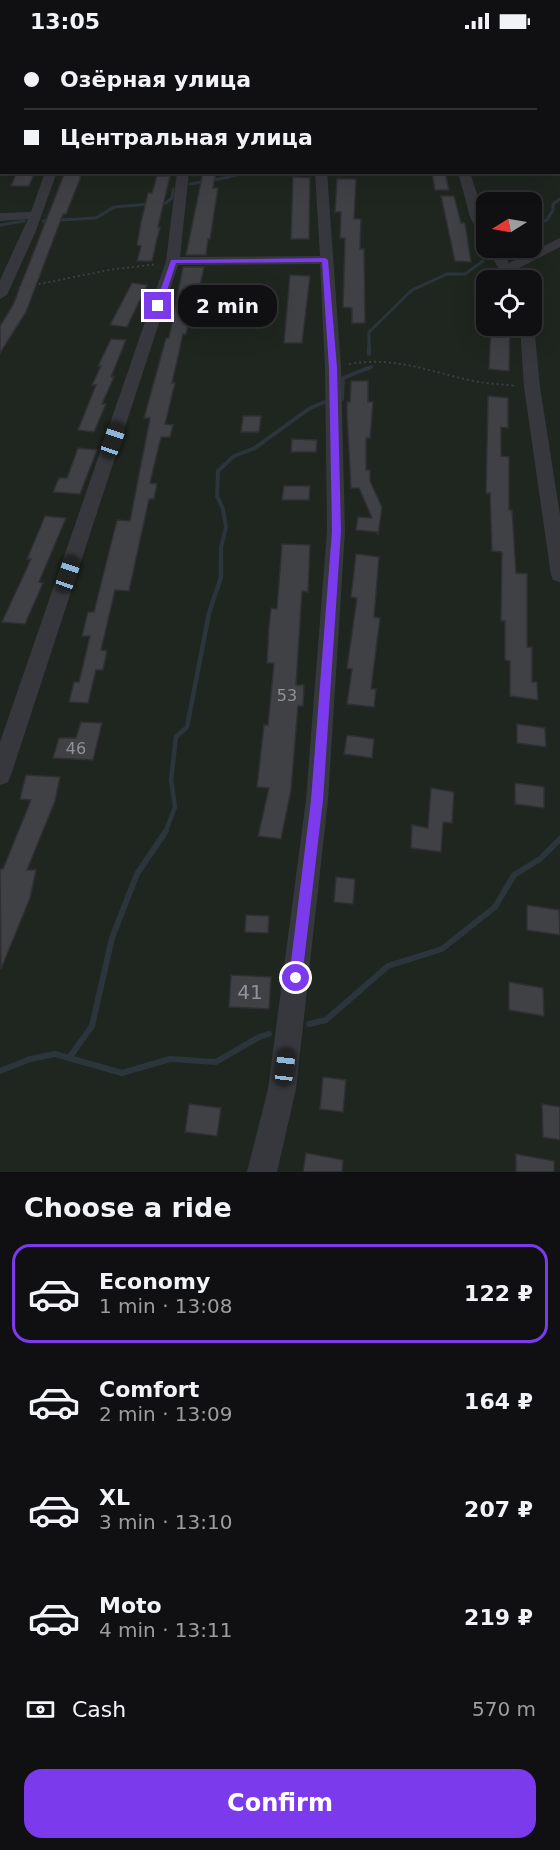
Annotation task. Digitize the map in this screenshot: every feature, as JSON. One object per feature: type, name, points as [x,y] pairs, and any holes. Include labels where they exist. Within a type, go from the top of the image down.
[{"type":"street","points":[[1,293],[50,174]]},
{"type":"street","points":[[0,775],[173,261],[183,174]]},
{"type":"street","points":[[262,1172],[282,1089],[317,800],[336,531],[333,368],[321,174]]},
{"type":"street","points":[[465,174],[476,218]]},
{"type":"street","points":[[0,217],[35,215]]},
{"type":"street","points":[[517,270],[560,242]]},
{"type":"street","points":[[173,261],[325,260]]},
{"type":"street","points":[[528,336],[532,387],[554,493],[560,575]]},
{"type":"path","points":[[1,293],[109,270],[173,261]]},
{"type":"path","points":[[333,368],[361,362],[394,361],[417,364],[474,382],[532,387]]},
{"type":"shaded area","points":[[0,174],[560,174],[560,1172],[0,1172]]},
{"type":"building","points":[[16,174],[34,174],[29,186],[11,186]]},
{"type":"building","points":[[64,174],[81,174],[26,312],[0,353],[0,326],[13,305]]},
{"type":"building","points":[[203,174],[216,174],[213,188],[218,188],[206,255],[186,255]]},
{"type":"building","points":[[432,174],[445,174],[449,190],[435,190]]},
{"type":"building","points":[[157,176],[170,176],[152,261],[137,261],[141,246],[137,245],[141,222],[148,193],[152,193]]},
{"type":"building","points":[[293,177],[310,178],[309,239],[291,239]]},
{"type":"building","points":[[337,179],[356,179],[354,219],[361,219],[360,249],[364,249],[365,323],[352,323],[352,308],[343,307],[345,238],[340,238],[341,212],[335,212]]},
{"type":"building","points":[[441,196],[454,196],[461,223],[465,223],[471,262],[455,261]]},
{"type":"building","points":[[183,267],[204,267],[194,313],[191,313],[186,334],[183,334],[172,383],[175,383],[165,424],[173,425],[170,437],[161,437],[150,483],[157,484],[154,499],[149,499],[129,591],[115,590],[101,650],[107,651],[103,670],[96,670],[88,703],[69,702],[74,682],[79,682],[90,636],[82,636],[88,612],[94,612],[117,520],[130,521],[150,418],[144,418],[166,338],[169,338]]},
{"type":"building","points":[[290,275],[310,276],[302,343],[284,343]]},
{"type":"building","points":[[132,283],[147,285],[127,327],[110,325]]},
{"type":"building","points":[[491,336],[510,336],[509,371],[489,369]]},
{"type":"building","points":[[111,339],[126,340],[102,404],[106,404],[94,432],[78,430],[96,385],[92,385],[101,366],[98,366]]},
{"type":"building","points":[[351,381],[368,381],[368,402],[373,402],[370,438],[366,438],[366,470],[370,470],[370,481],[382,507],[378,535],[377,532],[356,530],[358,517],[372,518],[359,488],[351,488],[347,402],[350,402]]},
{"type":"building","points":[[488,396],[508,398],[508,428],[501,427],[501,456],[509,457],[509,510],[512,510],[516,573],[527,574],[527,647],[532,647],[532,682],[537,682],[538,700],[510,696],[510,661],[505,660],[505,621],[501,621],[502,552],[492,551],[490,493],[486,493]]},
{"type":"building","points":[[243,416],[261,416],[259,432],[241,432]]},
{"type":"building","points":[[292,439],[317,440],[316,452],[291,452]]},
{"type":"building","points":[[78,448],[97,450],[80,494],[53,492],[59,478],[67,478]]},
{"type":"building","points":[[284,486],[310,486],[309,500],[282,500]]},
{"type":"building","points":[[45,516],[66,518],[39,582],[43,583],[25,624],[2,622],[31,559],[27,559]]},
{"type":"building","points":[[282,544],[310,545],[308,592],[302,591],[296,685],[304,685],[303,706],[298,706],[291,790],[281,839],[258,836],[269,788],[257,787],[264,725],[268,725],[274,663],[267,663],[269,626],[271,608],[277,609]]},
{"type":"building","points":[[356,554],[379,557],[374,617],[380,618],[371,689],[376,689],[374,707],[347,704],[352,669],[347,668],[357,598],[351,597]]},
{"type":"building","points":[[81,722],[102,723],[93,760],[53,758],[59,738],[76,738]]},
{"type":"building","points":[[517,724],[545,728],[546,747],[517,743]]},
{"type":"building","points":[[347,735],[374,739],[372,758],[344,754]]},
{"type":"building","points":[[26,775],[60,777],[55,801],[27,870],[36,870],[30,898],[1,969],[0,869],[3,869],[31,800],[20,799]]},
{"type":"building","points":[[515,783],[544,787],[544,808],[515,804]]},
{"type":"building","points":[[431,788],[454,792],[452,823],[443,822],[441,852],[411,848],[412,825],[428,828]]},
{"type":"building","points":[[336,877],[355,879],[353,904],[334,902]]},
{"type":"building","points":[[527,905],[559,910],[560,935],[527,930]]},
{"type":"building","points":[[246,915],[269,916],[268,933],[245,932]]},
{"type":"building","points":[[231,975],[271,977],[269,1009],[229,1007]]},
{"type":"building","points":[[509,982],[543,988],[544,1016],[509,1010]]},
{"type":"building","points":[[323,1077],[346,1080],[343,1112],[320,1109]]},
{"type":"building","points":[[189,1104],[221,1108],[217,1136],[185,1132]]},
{"type":"building","points":[[542,1104],[560,1107],[560,1140],[543,1137]]},
{"type":"building","points":[[306,1153],[343,1160],[342,1172],[303,1172]]},
{"type":"building","points":[[516,1154],[554,1161],[554,1172],[516,1172]]},
{"type":"waterway","points":[[222,178],[244,174]]},
{"type":"waterway","points":[[190,184],[230,177]]},
{"type":"waterway","points":[[159,204],[166,203],[172,198],[173,189]]},
{"type":"waterway","points":[[542,221],[547,220],[553,210],[553,204],[560,199]]},
{"type":"waterway","points":[[43,221],[96,218],[114,207],[151,204]]},
{"type":"waterway","points":[[0,225],[24,221]]},
{"type":"waterway","points":[[369,354],[369,332],[412,290],[447,274],[465,274],[483,261]]},
{"type":"waterway","points":[[342,399],[343,378],[371,367]]},
{"type":"waterway","points":[[165,832],[175,807],[171,780],[176,737],[187,727],[209,613],[221,577],[221,548],[226,527],[223,509],[217,496],[218,471],[234,456],[255,448],[310,408],[325,402]]},
{"type":"waterway","points":[[69,1058],[92,1026],[112,938],[137,874],[165,832]]},
{"type":"waterway","points":[[309,1024],[326,1020],[388,966],[442,949],[495,907],[514,875],[540,859],[560,839]]},
{"type":"waterway","points":[[69,1058],[122,1073],[170,1059],[216,1062],[259,1037],[269,1034]]},
{"type":"waterway","points":[[0,1071],[30,1059],[55,1054],[69,1058]]},
{"type":"route","points":[[158,306],[173,261],[325,260],[333,368],[336,531],[317,800],[296,978]]}]
